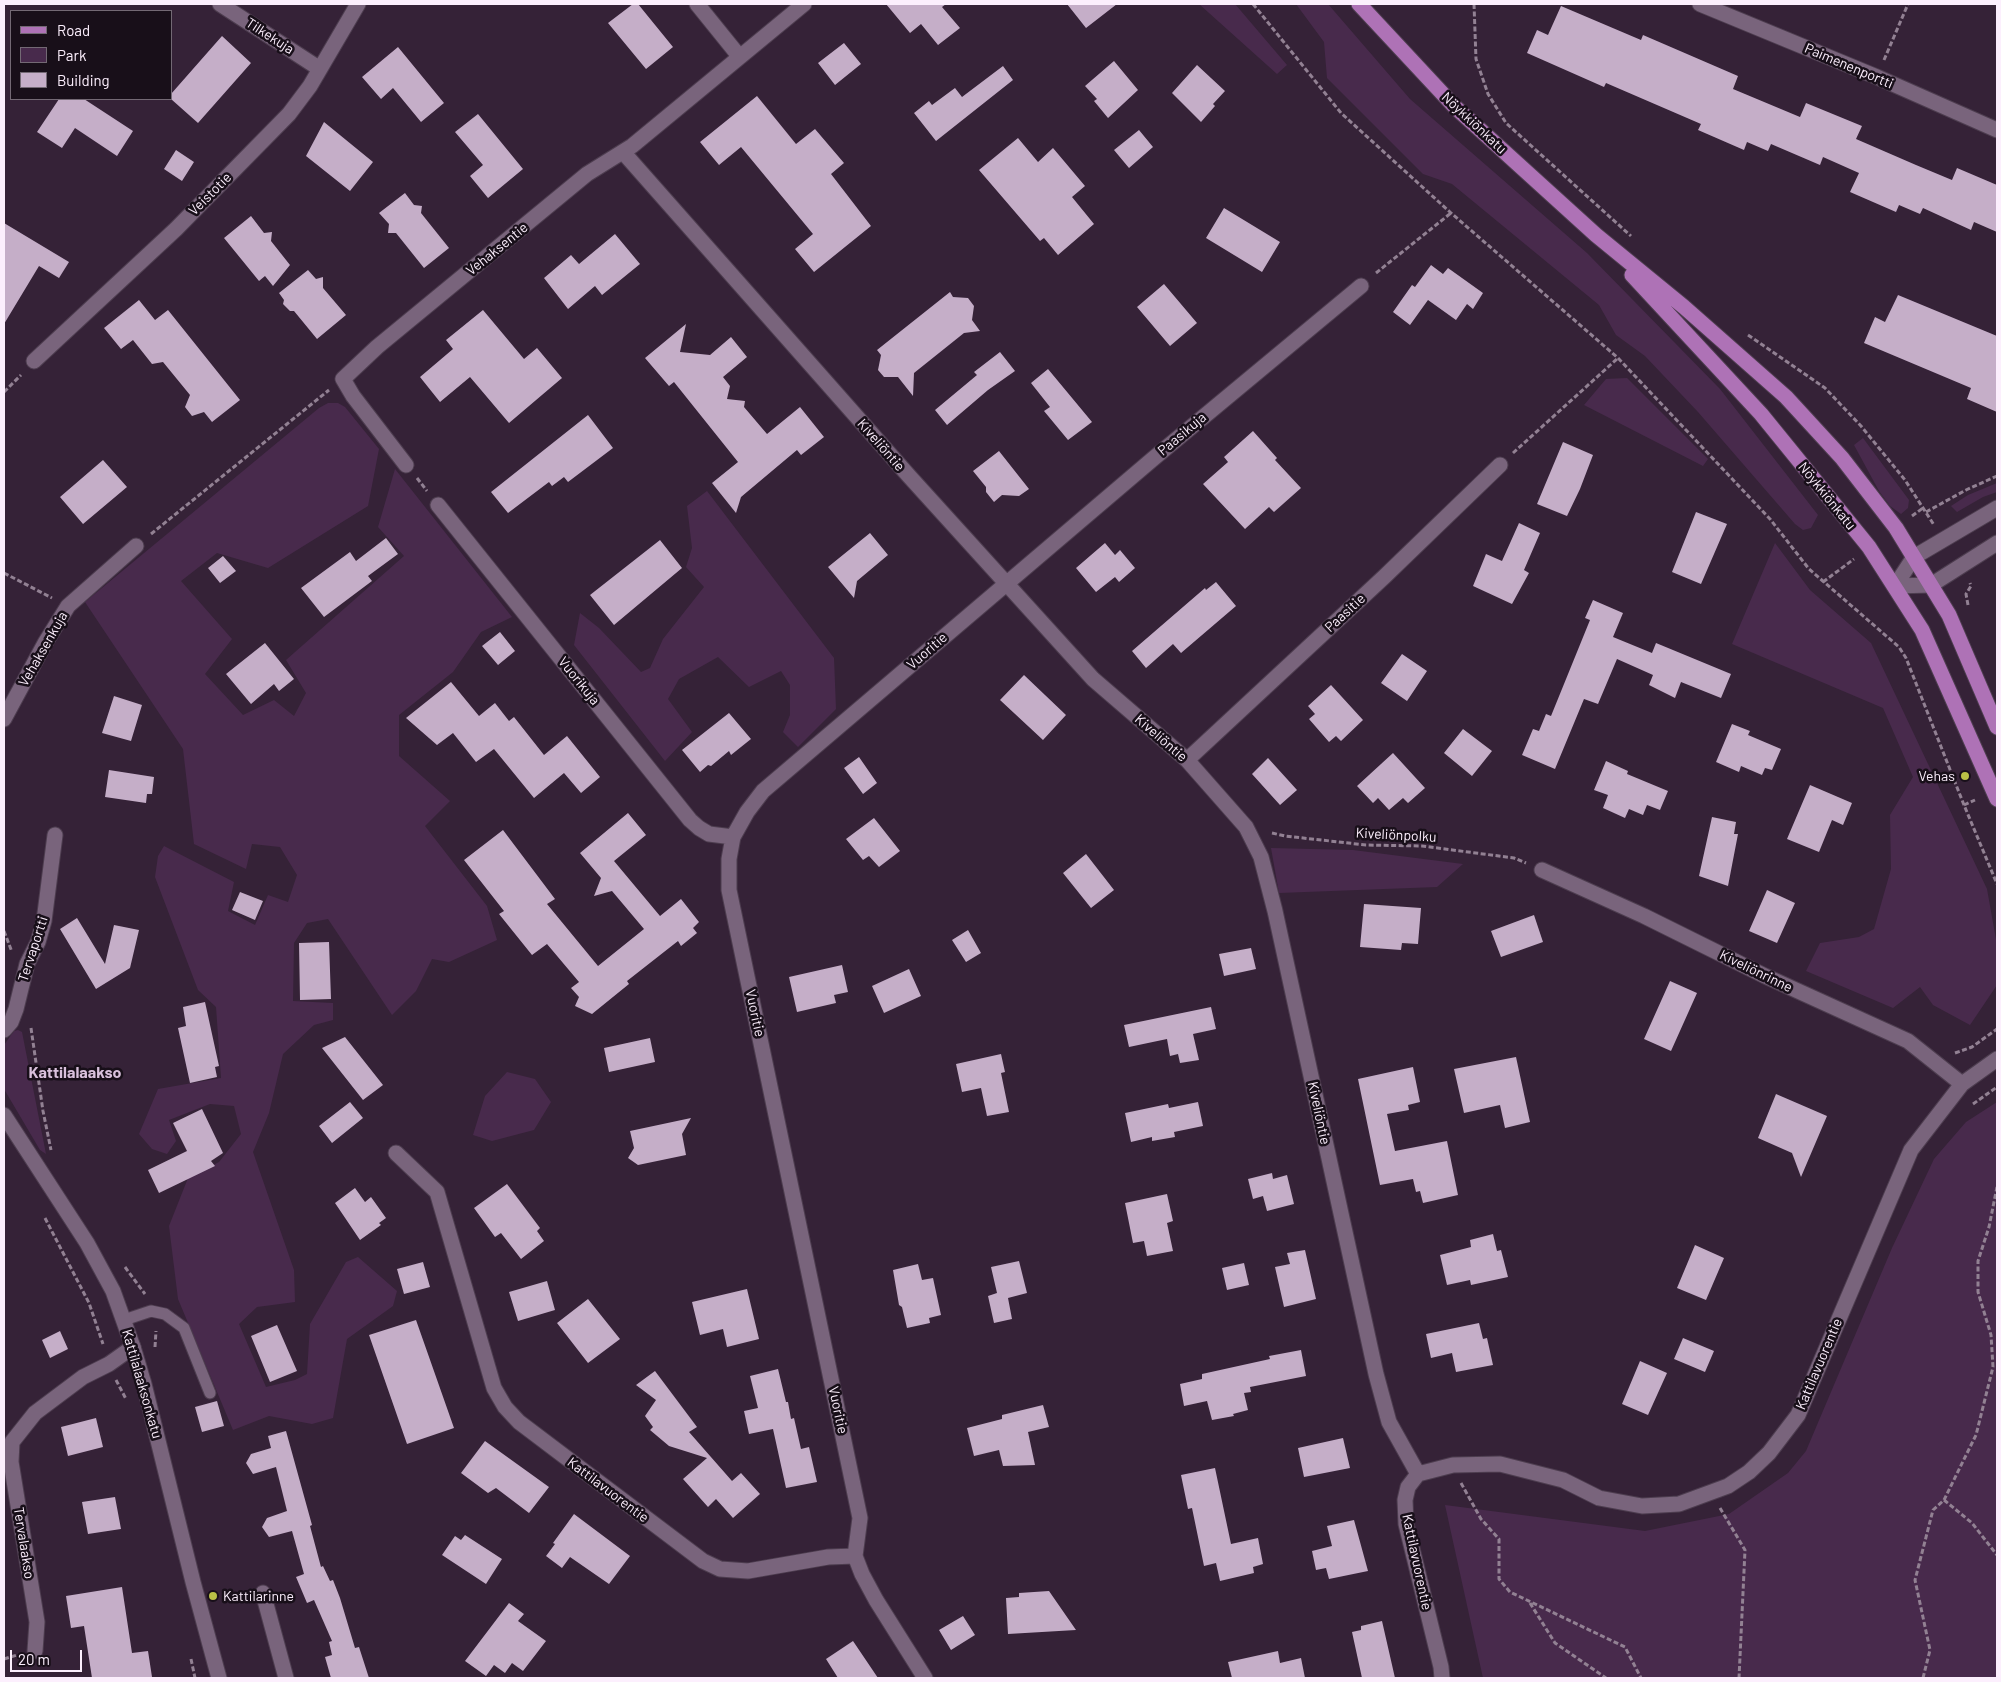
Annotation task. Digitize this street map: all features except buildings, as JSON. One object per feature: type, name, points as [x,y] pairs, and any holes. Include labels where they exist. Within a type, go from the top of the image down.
[{"type":"main road","name":"Nöykkiönkatu","points":[[1359,4],[1455,107],[1596,235],[1684,308],[1786,397],[1842,458],[1896,528],[1949,615],[1997,726]]},
{"type":"main road","name":"Nöykkiönkatu","points":[[1596,235],[1761,414],[1869,547],[1922,630],[1997,799]]},
{"type":"street","name":"Tilkekuja","points":[[220,4],[320,69]]},
{"type":"street","name":"Veistotie","points":[[34,361],[176,229],[289,114],[310,86],[358,4]]},
{"type":"street","points":[[697,4],[739,56]]},
{"type":"street","name":"Vehaksentie","points":[[343,379],[377,347],[580,181],[623,152],[804,4]]},
{"type":"street","name":"Paimenenportti","points":[[1700,4],[1877,77],[1997,130]]},
{"type":"street","name":"Kiveliöntie","points":[[623,152],[1006,584],[1094,679],[1187,760],[1246,827],[1261,857],[1275,911],[1376,1374],[1389,1422],[1418,1474]]},
{"type":"street","name":"Paasikuja","points":[[1006,584],[1361,286]]},
{"type":"street","points":[[343,379],[353,396],[406,465]]},
{"type":"street","name":"Paasitie","points":[[1187,760],[1384,577],[1500,465]]},
{"type":"street","name":"Vuorikuja","points":[[438,505],[690,820],[709,834],[733,837]]},
{"type":"street","points":[[1895,586],[1914,557],[1997,508]]},
{"type":"street","points":[[1895,586],[1931,585],[1997,543]]},
{"type":"street","name":"Vehaksenkuja","points":[[4,719],[45,642],[68,606],[136,546]]},
{"type":"street","name":"Vuoritie","points":[[855,1556],[860,1518],[729,890],[729,859],[733,837],[746,812],[763,790],[1006,584]]},
{"type":"street","name":"Tervaportti","points":[[4,1030],[11,1022],[16,1009],[27,964],[38,942],[44,921],[55,835]]},
{"type":"street","name":"Kiveliönrinne","points":[[1542,870],[1644,916],[1765,976],[1908,1041],[1962,1084]]},
{"type":"street","name":"Kattilavuorentie","points":[[1442,1678],[1441,1667],[1406,1524],[1405,1500],[1408,1487],[1418,1474],[1453,1465],[1500,1464],[1563,1480],[1599,1498],[1642,1506],[1679,1504],[1728,1486],[1749,1472],[1769,1453],[1798,1415],[1911,1150],[1962,1084],[1997,1059]]},
{"type":"street","name":"Kattilalaaksonkatu","points":[[4,1115],[87,1243],[113,1291],[133,1347],[218,1678]]},
{"type":"street","name":"Kattilavuorentie","points":[[396,1153],[437,1192],[494,1388],[505,1408],[519,1422],[703,1561],[720,1568],[748,1571],[828,1557],[855,1556]]},
{"type":"street","name":"Tervalaakso","points":[[35,1651],[37,1622],[11,1462],[12,1442],[35,1412],[83,1376],[109,1364],[133,1347]]},
{"type":"street","points":[[855,1556],[876,1600],[925,1678]]},
{"type":"street","points":[[263,1593],[286,1678]]},
{"type":"lane","points":[[124,1320],[151,1311],[165,1314],[184,1328],[210,1393]]},
{"type":"path","points":[[1253,4],[1342,113],[1451,212],[1618,358],[1770,520],[1809,569],[1899,647],[1906,658],[1997,884]]},
{"type":"path","points":[[1474,4],[1476,59],[1488,94],[1506,123],[1637,241]]},
{"type":"path","points":[[1877,77],[1908,4]]},
{"type":"path","points":[[1361,286],[1451,212]]},
{"type":"path","points":[[1741,330],[1826,388],[1861,426],[1905,480],[1933,523]]},
{"type":"path","points":[[1500,465],[1618,358]]},
{"type":"path","points":[[4,392],[34,361]]},
{"type":"path","points":[[136,546],[343,379]]},
{"type":"path","points":[[406,465],[438,505]]},
{"type":"path","points":[[1926,512],[1966,490],[1997,476]]},
{"type":"path","points":[[1910,518],[1923,508]]},
{"type":"path","points":[[1823,582],[1860,555]]},
{"type":"path","points":[[4,573],[68,606]]},
{"type":"path","points":[[1968,580],[1971,586],[1966,594],[1971,613]]},
{"type":"path","points":[[1929,716],[1934,714]]},
{"type":"path","points":[[1964,805],[1975,800]]},
{"type":"path","name":"Kiveliönpolku","points":[[1246,827],[1285,836],[1366,845],[1422,846],[1514,858],[1542,870]]},
{"type":"path","points":[[30,1026],[43,1111],[55,1158]]},
{"type":"path","points":[[1939,1066],[1953,1054],[1972,1047],[1997,1029]]},
{"type":"path","points":[[1970,1106],[1997,1087]]},
{"type":"path","points":[[1923,1678],[1930,1650],[1915,1580],[1933,1510],[1944,1500],[1976,1435],[1993,1367],[1991,1335],[1978,1292],[1978,1261],[1989,1227],[1997,1187]]},
{"type":"path","points":[[43,1214],[89,1303]]},
{"type":"path","points":[[122,1264],[134,1280]]},
{"type":"path","points":[[1452,1483],[1467,1480]]},
{"type":"path","points":[[1460,1481],[1481,1519],[1499,1539],[1499,1579],[1510,1592],[1625,1647],[1641,1678]]},
{"type":"path","points":[[1944,1500],[1972,1523],[1997,1555]]},
{"type":"path","points":[[1727,1503],[1719,1506],[1745,1550],[1739,1678]]},
{"type":"path","points":[[1530,1603],[1555,1643],[1606,1678]]},
{"type":"green space","points":[[1199,4],[1235,4],[1287,65],[1277,74]]},
{"type":"green space","points":[[1296,4],[1328,4],[1410,99],[1587,253],[1720,389],[1818,515],[1811,528],[1803,530],[1795,524],[1698,412],[1645,356],[1616,335],[1599,305],[1452,184],[1423,174],[1327,78],[1324,42]]},
{"type":"green space","points":[[1627,378],[1708,459],[1703,466],[1584,405],[1606,379]]},
{"type":"green space","points":[[328,403],[338,403],[345,407],[379,449],[368,506],[268,568],[217,553],[181,581],[232,639],[205,674],[243,715],[274,700],[294,716],[306,693],[286,660],[404,556],[378,527],[395,469],[512,617],[481,632],[453,672],[399,715],[399,756],[450,801],[425,826],[487,906],[497,940],[449,962],[432,959],[416,991],[392,1015],[328,919],[307,923],[294,943],[293,1001],[333,1003],[333,1020],[314,1025],[283,1054],[269,1113],[253,1152],[294,1270],[295,1302],[257,1307],[239,1324],[266,1387],[295,1380],[307,1374],[310,1324],[346,1262],[358,1257],[397,1291],[393,1306],[347,1339],[333,1418],[312,1424],[269,1416],[233,1430],[178,1299],[169,1226],[188,1178],[219,1162],[241,1134],[234,1106],[210,1104],[169,1120],[176,1141],[167,1154],[152,1149],[139,1134],[158,1089],[221,1078],[216,1007],[198,990],[155,877],[158,856],[164,846],[234,882],[228,911],[255,925],[268,895],[288,902],[297,875],[280,847],[252,844],[246,869],[194,844],[183,749],[85,602],[319,408]]},
{"type":"green space","points":[[1863,438],[1909,500],[1908,508],[1901,514],[1890,506],[1879,491],[1854,445]]},
{"type":"green space","points":[[1997,483],[1997,492],[1983,497],[1957,512],[1951,506],[1968,495]]},
{"type":"green space","points":[[707,491],[834,658],[836,709],[798,747],[783,732],[790,715],[790,685],[781,671],[749,687],[718,657],[679,679],[668,699],[692,732],[665,761],[574,645],[580,613],[599,628],[641,672],[650,668],[663,639],[704,587],[686,567],[692,548],[687,506]]},
{"type":"green space","points":[[1775,543],[1810,590],[1871,643],[1987,889],[1997,945],[1997,985],[1970,1025],[1933,1005],[1920,987],[1893,1008],[1806,971],[1820,943],[1859,937],[1874,929],[1891,869],[1890,815],[1913,777],[1883,708],[1732,644]]},
{"type":"green space","points":[[1271,848],[1353,850],[1463,864],[1437,887],[1279,893]]},
{"type":"green space","points":[[14,1031],[22,1032],[46,1154],[40,1150],[4,1089],[4,1045]]},
{"type":"green space","points":[[507,1072],[535,1079],[551,1102],[534,1130],[492,1141],[473,1135],[485,1096]]},
{"type":"green space","points":[[1997,1102],[1997,1678],[1483,1678],[1445,1505],[1645,1531],[1729,1514],[1788,1473],[1806,1451],[1892,1248],[1934,1159],[1966,1122]]},
{"type":"place","name":"Vehas","points":[[1965,776]]},
{"type":"place","name":"Kattilarinne","points":[[213,1596]]},
{"type":"district","name":"Kattilalaakso","points":[[75,1073]]}]
